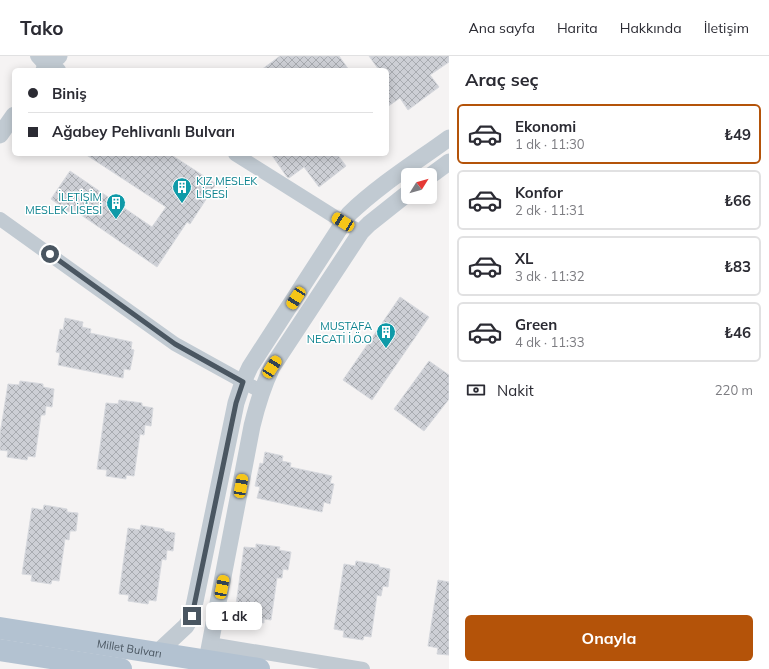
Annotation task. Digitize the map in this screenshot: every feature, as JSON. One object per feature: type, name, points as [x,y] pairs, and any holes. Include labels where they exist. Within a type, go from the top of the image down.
[{"type":"main road","name":"Millet Bulvarı","points":[[0,628],[157,653],[208,652],[259,669]]},
{"type":"main road","name":"Millet Bulvarı","points":[[0,650],[122,669]]},
{"type":"street","points":[[0,135],[12,118]]},
{"type":"street","points":[[157,653],[186,626],[192,616],[236,403],[250,367],[343,222],[359,205],[449,138]]},
{"type":"street","points":[[238,156],[361,232]]},
{"type":"street","points":[[437,171],[449,162]]},
{"type":"street","points":[[363,669],[208,652],[252,426],[262,392],[272,367],[361,232],[401,199]]},
{"type":"street","points":[[0,219],[175,344],[262,392]]},
{"type":"building","points":[[280,56],[339,56],[348,68],[264,68]]},
{"type":"building","points":[[369,56],[449,56],[449,62],[430,75],[439,87],[408,110],[400,98],[389,106],[389,68],[378,68]]},
{"type":"building","points":[[88,156],[173,156],[216,184],[190,224],[187,222],[157,267],[71,208],[69,212],[51,199],[70,171],[152,227],[166,207]]},
{"type":"building","points":[[272,156],[338,156],[346,166],[319,187],[304,167],[289,178]]},
{"type":"building","name":"MUSTAFA NECATİ İ.Ö.O","points":[[400,297],[429,317],[372,400],[343,380]]},
{"type":"building","points":[[65,318],[83,322],[82,327],[91,329],[90,333],[132,342],[131,349],[134,350],[130,370],[124,369],[123,378],[58,365],[60,353],[56,352],[60,329],[63,330]]},
{"type":"building","points":[[429,361],[449,375],[449,399],[424,431],[394,409]]},
{"type":"building","points":[[20,381],[43,384],[43,387],[54,389],[52,407],[46,406],[45,415],[41,415],[35,457],[28,456],[27,460],[7,457],[8,451],[0,450],[0,434],[8,384],[19,385]]},
{"type":"building","points":[[119,400],[142,403],[142,406],[153,408],[151,426],[145,425],[144,435],[140,434],[134,476],[126,475],[126,479],[106,476],[107,470],[97,469],[106,403],[118,404]]},
{"type":"building","points":[[265,452],[283,456],[282,461],[291,463],[290,467],[332,476],[330,483],[334,484],[330,504],[324,502],[322,512],[257,498],[260,487],[255,486],[260,463],[263,464]]},
{"type":"building","points":[[44,505],[67,509],[67,512],[78,513],[76,531],[70,531],[69,540],[65,539],[59,581],[52,580],[51,584],[31,581],[32,575],[22,574],[32,508],[43,510]]},
{"type":"building","points":[[141,525],[164,529],[164,531],[175,533],[173,551],[167,550],[166,560],[162,559],[156,601],[149,600],[148,604],[128,601],[129,595],[119,594],[128,528],[140,530]]},
{"type":"building","points":[[256,544],[280,547],[279,550],[291,552],[288,570],[283,569],[282,578],[277,578],[271,620],[264,619],[264,623],[243,620],[244,614],[235,612],[244,547],[256,548]]},
{"type":"building","points":[[356,561],[379,565],[379,567],[390,569],[388,587],[383,586],[381,596],[377,595],[371,637],[364,636],[363,640],[343,637],[344,631],[334,629],[344,564],[355,566]]},
{"type":"building","points":[[438,580],[449,582],[449,655],[437,654],[438,648],[428,646]]},
{"type":"place","name":"KIZ MESLEK LİSESİ","points":[[182,204]]},
{"type":"place","name":"İLETİŞİM MESLEK LİSESİ","points":[[116,220]]},
{"type":"place","name":"MUSTAFA NECATİ İ.Ö.O","points":[[386,349]]},
{"type":"route","points":[[50,254],[175,344],[243,382],[236,403],[192,616]]}]
